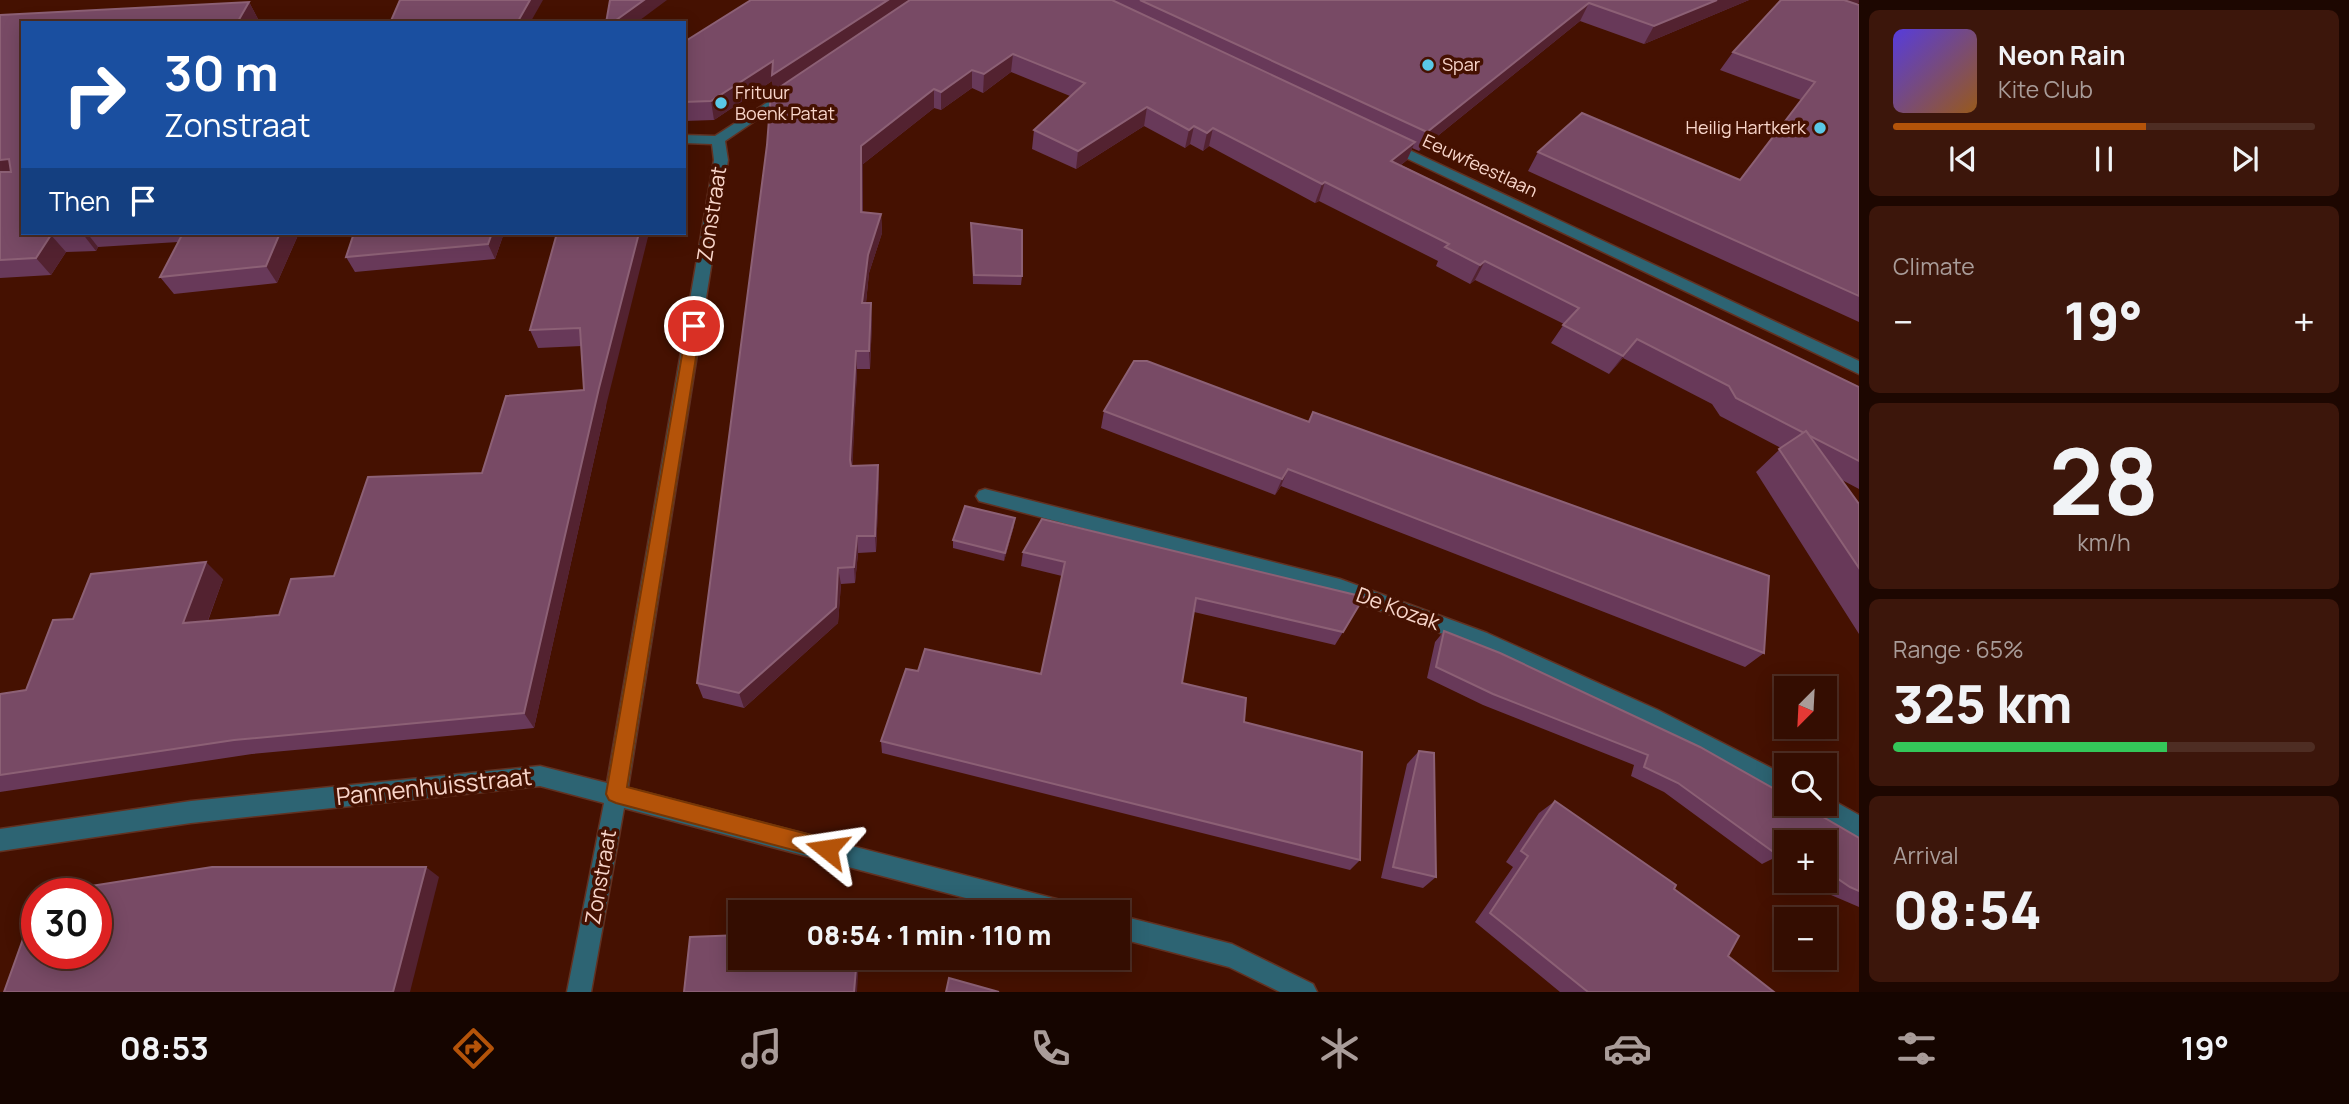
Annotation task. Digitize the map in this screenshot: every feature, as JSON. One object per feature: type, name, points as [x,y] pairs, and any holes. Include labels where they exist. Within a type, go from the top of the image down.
[{"type":"street","points":[[686,139],[718,140],[796,88]]},
{"type":"street","name":"Eeuwfeestlaan","points":[[1373,136],[1859,368]]},
{"type":"street","name":"Zonstraat","points":[[579,992],[616,794],[721,160],[718,140]]},
{"type":"street","name":"De Kozak","points":[[985,496],[1333,585],[1480,639],[1651,717],[1774,780]]},
{"type":"street","name":"Pannenhuisstraat","points":[[0,840],[191,812],[540,776],[1018,900]]},
{"type":"street","points":[[1837,814],[1859,827]]},
{"type":"street","points":[[1130,929],[1232,956],[1305,992]]},
{"type":"building","points":[[400,0],[530,0],[518,21],[391,21]]},
{"type":"building","points":[[610,0],[644,0],[615,21],[606,21]]},
{"type":"building","points":[[751,0],[888,0],[772,75],[773,61],[711,101],[686,102],[686,41]]},
{"type":"building","points":[[910,0],[1112,0],[1415,142],[1391,161],[1859,387],[1859,461],[1810,436],[1806,431],[1804,433],[1736,398],[1729,386],[1637,339],[1623,356],[1563,325],[1579,308],[1485,261],[1480,265],[1445,247],[1449,244],[1325,182],[1322,184],[1213,128],[1207,133],[1194,126],[1189,130],[1147,107],[1078,151],[1034,130],[1085,83],[1013,54],[984,74],[972,70],[941,92],[934,89],[861,146],[861,212],[881,214],[868,255],[862,303],[871,303],[869,351],[856,351],[850,460],[851,466],[878,465],[875,536],[857,536],[854,567],[838,568],[836,607],[739,693],[697,683],[767,145],[771,93]]},
{"type":"building","points":[[1140,0],[1717,0],[1654,26],[1589,3],[1427,132]]},
{"type":"building","points":[[1781,0],[1844,0],[1859,5],[1859,296],[1538,152],[1582,113],[1740,180],[1815,82],[1733,52]]},
{"type":"building","points":[[249,2],[238,21],[21,21],[21,235],[51,235],[36,258],[0,260],[0,172],[11,172],[9,159],[0,160],[0,15]]},
{"type":"building","points":[[971,223],[1022,230],[1022,276],[974,275]]},
{"type":"building","points":[[182,235],[279,235],[266,266],[160,277]]},
{"type":"building","points":[[353,235],[491,235],[488,244],[346,257]]},
{"type":"building","points":[[556,235],[638,235],[599,388],[524,713],[234,740],[0,775],[0,694],[26,690],[53,620],[73,619],[91,574],[206,562],[183,623],[279,615],[291,579],[334,576],[368,477],[482,473],[506,396],[584,390],[580,328],[530,330]]},
{"type":"building","points":[[1134,361],[1147,361],[1309,422],[1313,412],[1769,576],[1764,653],[1288,469],[1282,479],[1104,411]]},
{"type":"building","points":[[1806,431],[1859,504],[1859,568],[1779,449]]},
{"type":"building","points":[[965,506],[1015,518],[1005,553],[953,540]]},
{"type":"building","points":[[1042,519],[1364,597],[1343,632],[1196,598],[1182,683],[1246,698],[1244,722],[1362,752],[1360,860],[881,741],[906,669],[918,671],[925,649],[1041,674],[1065,562],[1023,552]]},
{"type":"building","points":[[1444,631],[1500,653],[1700,747],[1774,789],[1774,816],[1821,816],[1859,838],[1859,891],[1837,878],[1837,830],[1774,830],[1774,852],[1678,783],[1644,767],[1648,755],[1493,694],[1436,667]]},
{"type":"building","points":[[1419,751],[1434,753],[1436,877],[1393,867]]},
{"type":"building","points":[[1555,801],[1676,885],[1674,889],[1739,936],[1728,956],[1774,992],[1588,992],[1490,913],[1528,856],[1521,851]]},
{"type":"building","points":[[212,867],[426,867],[393,992],[4,992],[21,945],[21,969],[112,969],[112,883]]},
{"type":"building","points":[[728,935],[728,970],[856,970],[854,992],[684,992],[690,937]]},
{"type":"building","points":[[949,978],[999,992],[946,992]]},
{"type":"place","name":"Spar","points":[[1428,65]]},
{"type":"place","name":"Frituur Boenk Patat","points":[[721,103]]},
{"type":"place","name":"Heilig Hartkerk","points":[[1820,128]]},
{"type":"route","points":[[694,326],[616,794],[827,849]]}]
